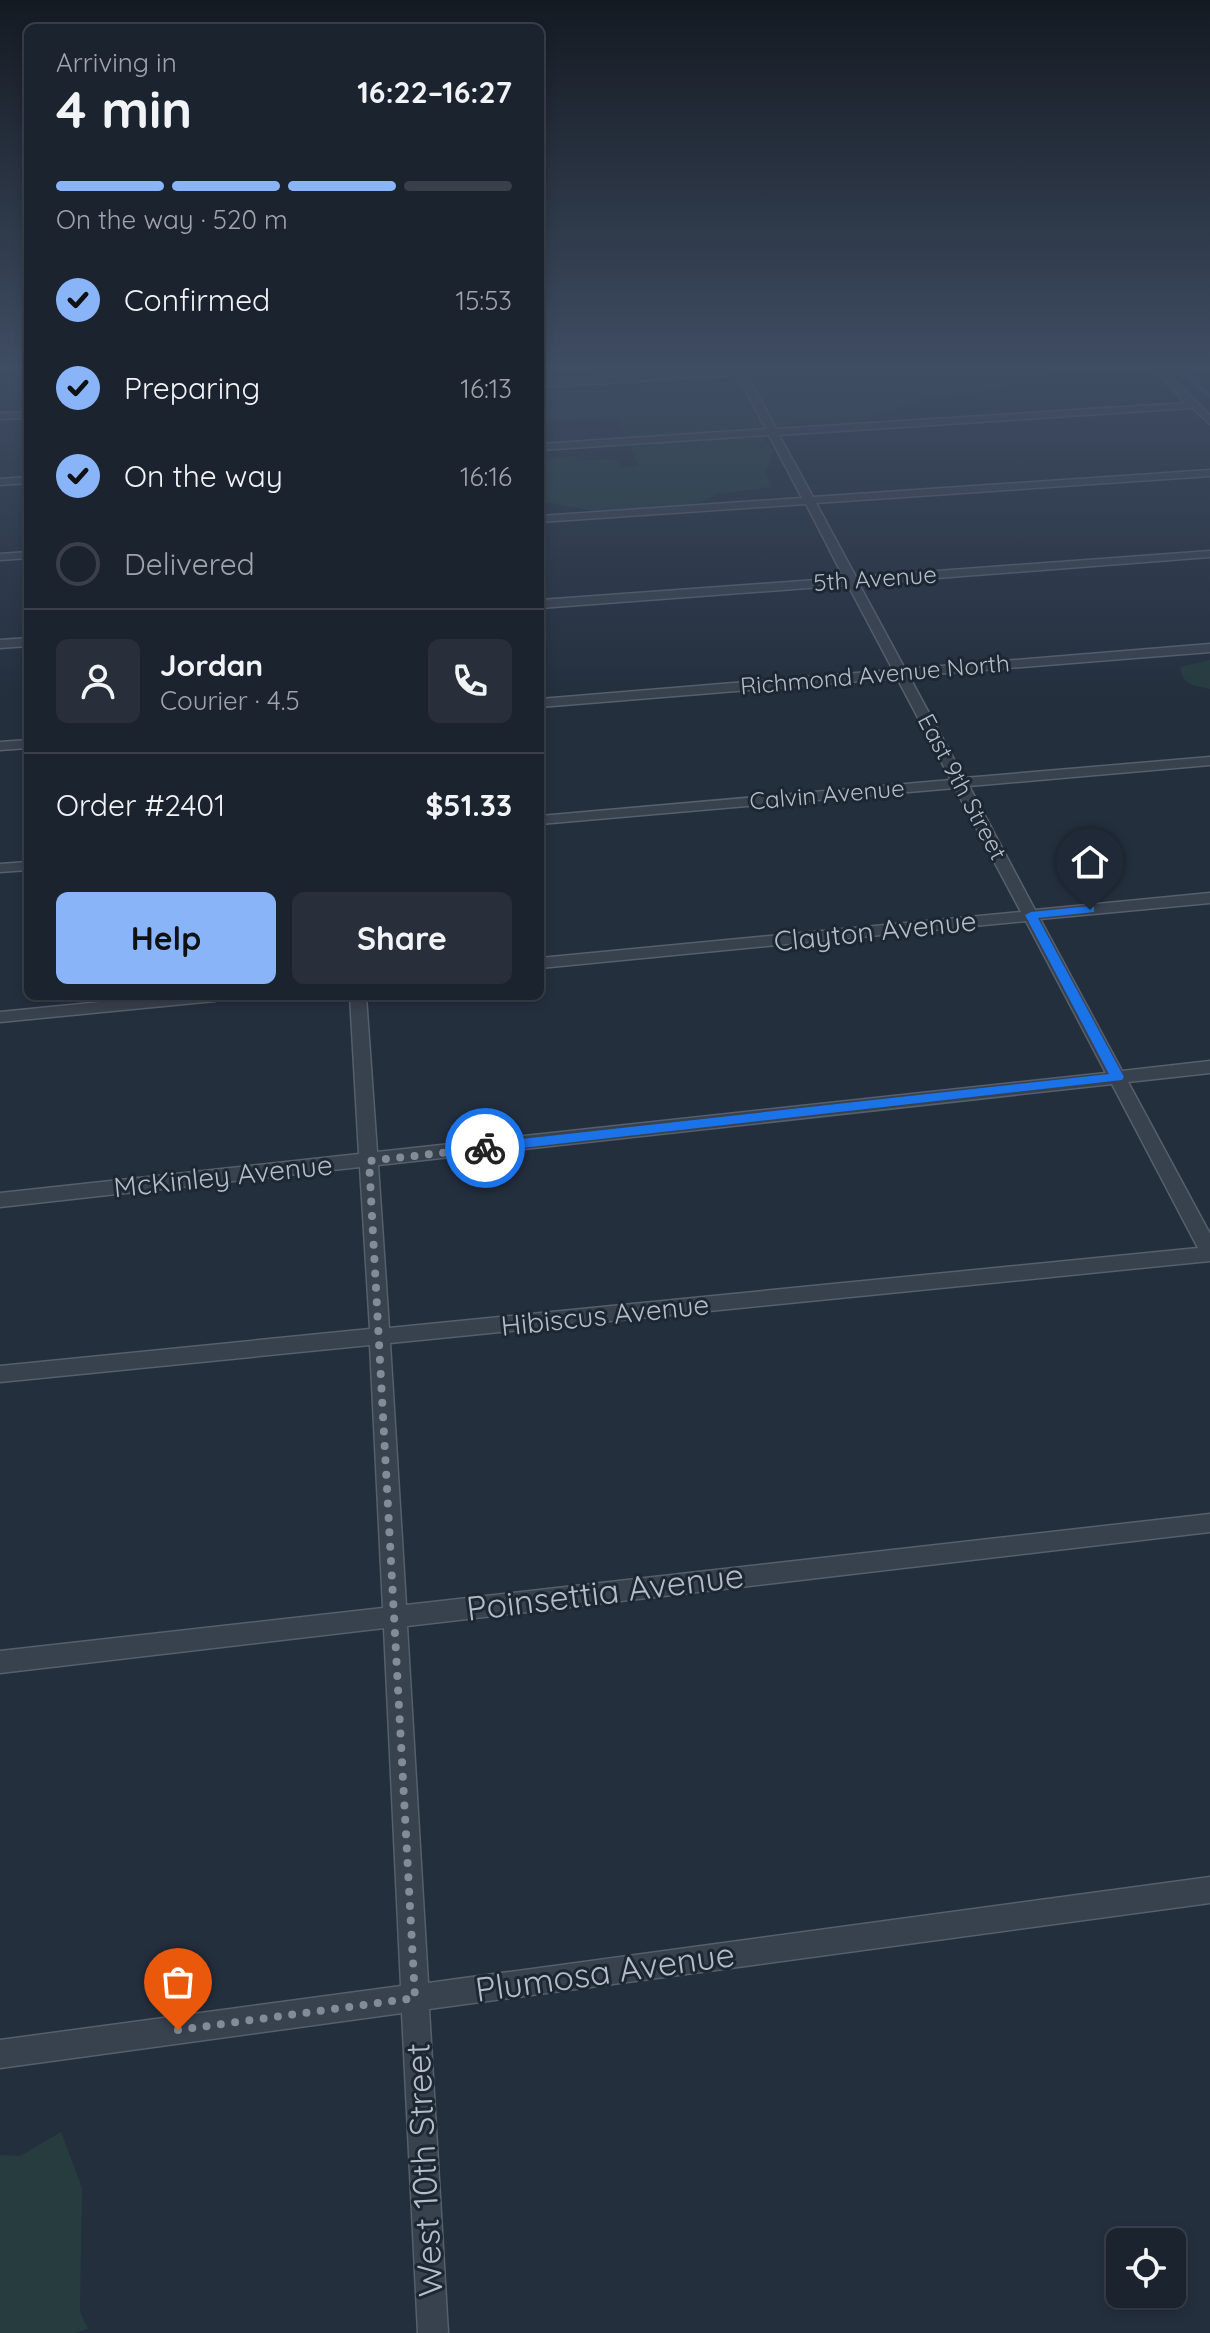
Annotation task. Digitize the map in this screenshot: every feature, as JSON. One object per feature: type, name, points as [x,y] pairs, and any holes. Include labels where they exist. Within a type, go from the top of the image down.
[{"type":"street","name":"East 9th Street","points":[[797,478],[1210,1253]]},
{"type":"street","points":[[544,519],[1140,478]]},
{"type":"street","points":[[0,482],[24,480]]},
{"type":"street","name":"5th Avenue","points":[[544,604],[1210,554]]},
{"type":"street","points":[[0,557],[24,555]]},
{"type":"street","points":[[0,644],[24,642]]},
{"type":"street","name":"Richmond Avenue North","points":[[544,703],[1210,648]]},
{"type":"street","points":[[0,746],[24,744]]},
{"type":"street","name":"Calvin Avenue","points":[[544,820],[1210,761]]},
{"type":"street","points":[[0,868],[24,866]]},
{"type":"street","name":"Clayton Avenue","points":[[544,963],[1210,898]]},
{"type":"street","points":[[0,1017],[174,1000]]},
{"type":"street","name":"West 10th Street","points":[[358,1000],[380,1337],[433,2333]]},
{"type":"street","name":"McKinley Avenue","points":[[0,1200],[1210,1067]]},
{"type":"street","name":"Hibiscus Avenue","points":[[0,1374],[1210,1253]]},
{"type":"street","name":"Poinsettia Avenue","points":[[0,1662],[1210,1523]]},
{"type":"street","name":"Plumosa Avenue","points":[[0,2054],[1210,1890]]},
{"type":"green space","points":[[544,478],[768,478],[771,487],[717,494],[705,501],[681,506],[597,512],[544,502]]},
{"type":"green space","points":[[1210,660],[1210,689],[1190,684],[1184,678],[1180,667]]},
{"type":"green space","points":[[61,2132],[82,2188],[80,2312],[88,2329],[74,2333],[0,2333],[0,2155],[20,2156]]},
{"type":"way so far","points":[[178,2030],[415,1998],[369,1161],[485,1148]]},
{"type":"route","points":[[485,1148],[1117,1077],[1031,915],[1090,910]]}]
